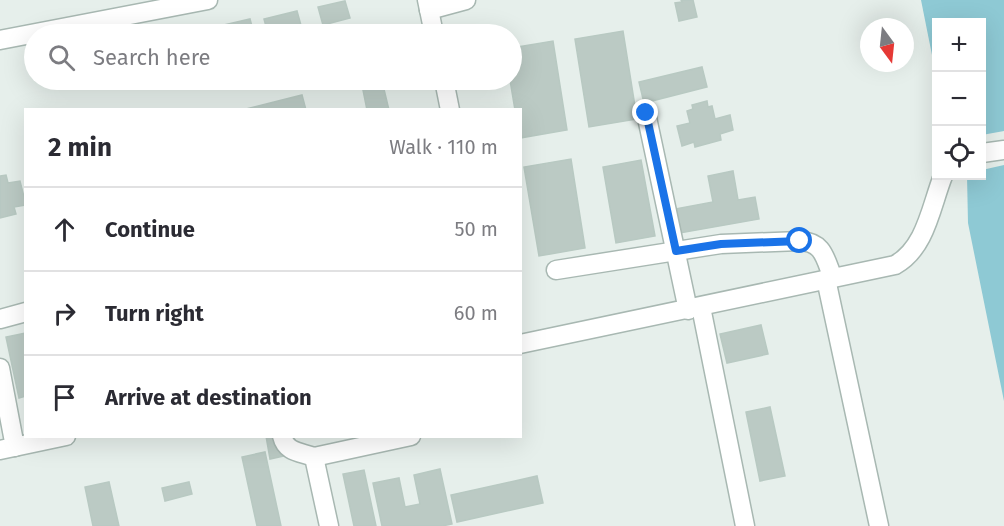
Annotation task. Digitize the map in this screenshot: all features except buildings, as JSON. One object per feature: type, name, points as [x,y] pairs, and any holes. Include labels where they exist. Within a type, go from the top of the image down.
[{"type":"street","points":[[83,24],[208,0]]},
{"type":"street","points":[[432,24],[428,5],[466,0]]},
{"type":"street","points":[[0,40],[24,35]]},
{"type":"street","points":[[446,90],[450,108]]},
{"type":"street","points":[[646,113],[676,251],[695,309],[745,526]]},
{"type":"street","points":[[986,152],[1004,150]]},
{"type":"street","points":[[522,344],[695,309],[895,265],[911,254],[925,226],[942,180]]},
{"type":"street","points":[[556,270],[721,244],[812,241],[820,249],[829,279],[879,526]]},
{"type":"street","points":[[0,319],[24,313]]},
{"type":"street","points":[[0,368],[7,448],[56,438]]},
{"type":"street","points":[[282,438],[283,443],[291,450],[314,457],[402,438]]},
{"type":"street","points":[[314,457],[329,526]]},
{"type":"water","points":[[921,0],[1004,0],[1004,131],[986,134],[986,18],[932,18],[932,55]]},
{"type":"water","points":[[1004,165],[1004,401],[968,223],[967,180],[986,180],[986,169]]},
{"type":"route","points":[[646,113],[676,251],[721,244],[800,241]]}]
